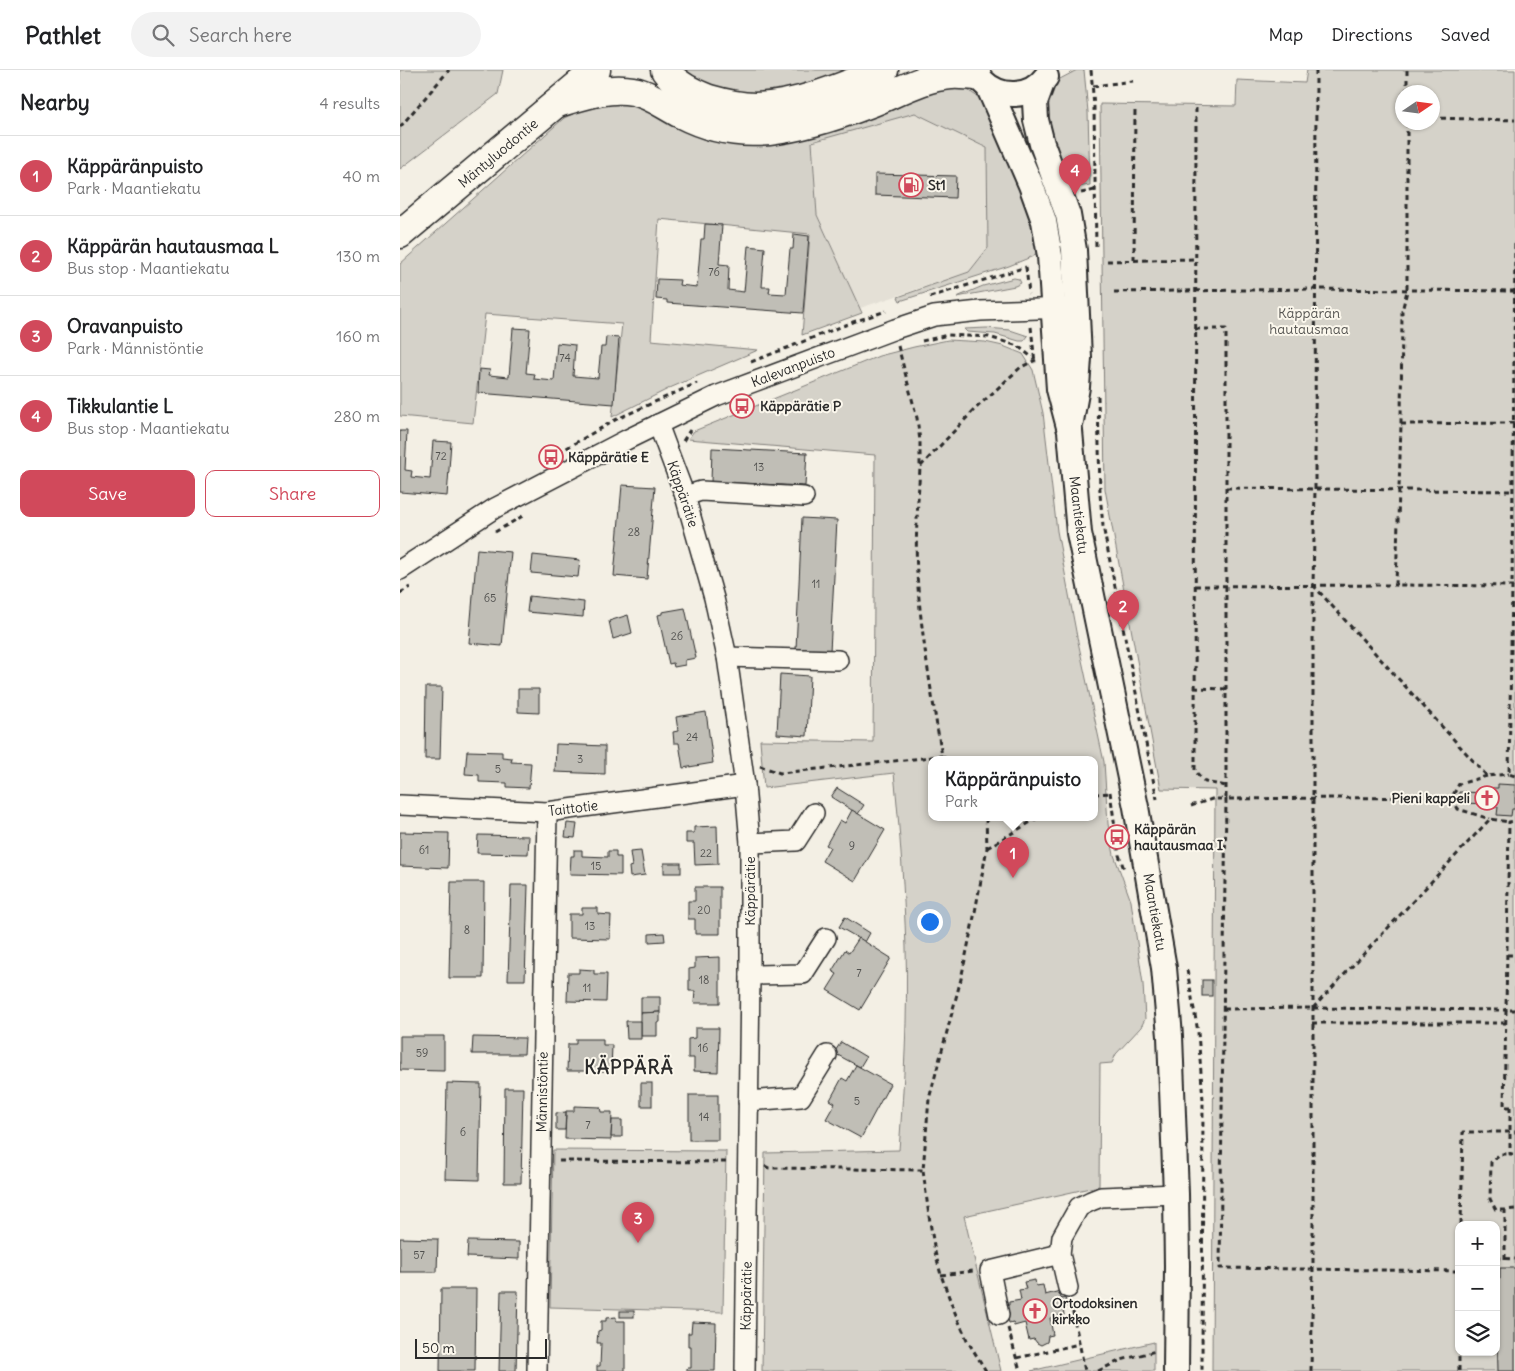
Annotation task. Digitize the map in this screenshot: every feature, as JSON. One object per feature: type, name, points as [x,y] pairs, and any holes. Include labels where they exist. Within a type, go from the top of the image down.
[{"type":"highway","name":"Mäntyluodontie","points":[[400,231],[471,158],[568,70]]},
{"type":"highway","name":"Mäntyluodontie","points":[[400,234],[596,70]]},
{"type":"highway","points":[[665,70],[671,78],[696,94],[721,102],[754,107],[786,103],[821,93],[884,70]]},
{"type":"highway","points":[[558,103],[614,89],[634,91],[682,115],[710,126],[741,132],[769,131],[806,124],[840,114],[930,78],[952,75],[980,78]]},
{"type":"main road","points":[[980,78],[1002,93],[1016,94],[1030,91],[1049,73]]},
{"type":"main road","name":"Maantiekatu","points":[[1049,73],[1035,102],[1036,120],[1042,144],[1068,215],[1074,250],[1078,307],[1078,377],[1070,430]]},
{"type":"main road","name":"Maantiekatu","points":[[980,78],[1031,185],[1044,222],[1050,256],[1059,389],[1070,430],[1079,532],[1136,807],[1164,968],[1170,1036],[1176,1194],[1176,1371]]},
{"type":"street","name":"Kalevanpuisto","points":[[400,570],[495,508],[716,396],[934,316],[980,310],[1078,307]]},
{"type":"street","name":"Käppärätie","points":[[658,424],[685,496],[714,598],[727,657],[746,785],[750,843],[750,975],[745,1371]]},
{"type":"street","points":[[685,496],[701,491],[804,496]]},
{"type":"street","points":[[727,657],[838,660]]},
{"type":"street","name":"Taittotie","points":[[400,805],[547,812],[746,785]]},
{"type":"street","name":"Männistöntie","points":[[537,1371],[547,812]]},
{"type":"street","points":[[750,843],[796,841],[814,813]]},
{"type":"street","points":[[750,975],[803,974],[826,938]]},
{"type":"street","points":[[748,1102],[801,1097],[827,1054]]},
{"type":"street","points":[[1068,1288],[1060,1254],[1062,1237],[1079,1208],[1091,1200],[1101,1197],[1176,1194]]},
{"type":"street","points":[[999,1315],[990,1271],[1060,1254]]},
{"type":"path","points":[[400,127],[449,70]]},
{"type":"path","points":[[1091,70],[1093,86],[1096,255]]},
{"type":"path","points":[[1311,1371],[1316,70]]},
{"type":"path","points":[[1407,70],[1407,85]]},
{"type":"path","points":[[1093,86],[1133,81]]},
{"type":"path","points":[[1134,260],[1135,107]]},
{"type":"path","points":[[1196,108],[1195,771],[1205,782],[1226,786]]},
{"type":"path","points":[[1440,118],[1515,120]]},
{"type":"path","points":[[1396,585],[1402,311],[1407,291],[1407,130]]},
{"type":"path","points":[[1075,195],[1095,190]]},
{"type":"path","points":[[1509,774],[1514,586],[1515,244]]},
{"type":"path","points":[[1108,261],[1195,258]]},
{"type":"path","points":[[1026,267],[1034,360],[1037,369]]},
{"type":"path","points":[[1114,292],[1315,289],[1515,291]]},
{"type":"path","points":[[1195,328],[1226,329],[1226,799],[1220,1268],[1455,1271]]},
{"type":"path","points":[[915,342],[948,335],[989,337],[1018,346],[1034,360]]},
{"type":"path","points":[[891,348],[907,344]]},
{"type":"path","points":[[898,346],[917,418],[920,440],[917,574],[929,676],[942,756]]},
{"type":"path","points":[[920,467],[975,409],[1021,367],[1034,360]]},
{"type":"path","points":[[1098,386],[1100,494],[1103,526],[1158,803]]},
{"type":"path","points":[[1400,424],[1514,423]]},
{"type":"path","points":[[667,449],[682,442],[691,428]]},
{"type":"path","points":[[1226,488],[1514,491]]},
{"type":"path","points":[[490,535],[531,511]]},
{"type":"path","points":[[400,593],[416,582]]},
{"type":"path","points":[[1313,585],[1487,776]]},
{"type":"path","points":[[1195,586],[1514,586]]},
{"type":"path","points":[[1194,688],[1226,689]]},
{"type":"path","points":[[758,766],[780,773],[928,757]]},
{"type":"path","points":[[1452,797],[1459,784],[1487,776],[1509,774],[1515,776]]},
{"type":"path","points":[[1110,785],[1112,815],[1119,856],[1126,872]]},
{"type":"path","points":[[1191,806],[1212,799],[1452,797]]},
{"type":"path","points":[[1452,797],[1458,809],[1490,819],[1515,821]]},
{"type":"path","points":[[1312,1008],[1490,819]]},
{"type":"path","points":[[986,1371],[967,1340],[941,1275],[935,1252],[923,1170],[929,1099],[975,912],[987,848],[987,821]]},
{"type":"path","points":[[987,848],[1032,821]]},
{"type":"path","points":[[1509,822],[1504,1107],[1513,1107],[1510,1154]]},
{"type":"path","points":[[1507,955],[1515,955]]},
{"type":"path","points":[[1185,962],[1198,1032],[1203,1100],[1202,1371]]},
{"type":"path","points":[[1224,1009],[1515,1010]]},
{"type":"path","points":[[1312,1023],[1506,1023]]},
{"type":"path","points":[[1461,1221],[1463,1132],[1515,1132]]},
{"type":"path","points":[[1515,1154],[1500,1154],[1491,1162],[1490,1199],[1496,1210],[1515,1209]]},
{"type":"path","points":[[1505,1210],[1505,1259]]},
{"type":"path","points":[[1500,1258],[1515,1259]]},
{"type":"path","points":[[941,1275],[990,1271]]},
{"type":"path","points":[[1068,1288],[1085,1371]]},
{"type":"path","points":[[999,1315],[1006,1323],[1020,1371]]},
{"type":"path","points":[[1157,1342],[1157,1358]]},
{"type":"path","points":[[1016,1358],[1079,1344]]},
{"type":"path","points":[[1098,1371],[1121,1360],[1157,1351]]},
{"type":"path","points":[[1459,1356],[1459,1371]]},
{"type":"shaded area","points":[[915,113],[987,148],[988,248],[969,272],[860,308],[817,215],[812,141]]},
{"type":"green space","points":[[400,70],[503,70],[498,94],[400,169]]},
{"type":"green space","points":[[677,70],[864,70],[767,97],[727,94]]},
{"type":"green space","points":[[1077,70],[1084,70],[1088,112],[1090,185],[1071,188],[1063,172],[1045,116],[1048,93],[1058,80]]},
{"type":"green space","name":"Käppärän hautausmaa","points":[[1307,70],[1515,70],[1515,1371],[1212,1371],[1215,790],[1161,789],[1105,489],[1100,104],[1236,106],[1237,80],[1305,83]]},
{"type":"green space","points":[[941,85],[963,87],[978,97],[992,116],[1031,217],[1037,241],[1036,255],[1009,266],[900,301],[898,297],[969,272],[988,248],[987,148],[915,113],[812,142],[817,215],[862,313],[802,335],[810,234],[659,219],[651,340],[758,350],[672,387],[612,417],[622,324],[485,314],[473,423],[400,416],[400,264],[564,118],[595,103],[624,101],[649,111]]},
{"type":"green space","points":[[1014,278],[1019,279],[1021,283],[1015,286],[957,297],[983,286]]},
{"type":"green space","points":[[964,329],[1010,330],[1028,336],[1024,341],[1019,341],[995,334],[967,332]]},
{"type":"green space","points":[[948,340],[985,342],[1003,346],[1023,354],[1033,370],[1043,413],[1057,531],[1077,637],[1104,762],[1108,824],[1114,855],[1131,901],[1143,984],[1145,1019],[1141,1027],[1116,1054],[1112,1063],[1100,1064],[1099,1186],[964,1216],[1001,1371],[762,1371],[765,1153],[899,1150],[905,1049],[906,973],[903,882],[894,773],[764,788],[760,740],[873,742],[875,455],[688,439],[694,431],[879,356]]},
{"type":"green space","points":[[553,1150],[726,1151],[723,1312],[550,1307]]},
{"type":"green space","points":[[1154,1342],[1154,1371],[1031,1371]]},
{"type":"building","points":[[875,174],[956,176],[955,198],[875,195]]},
{"type":"building","points":[[705,224],[722,225],[719,264],[729,265],[728,290],[744,292],[748,246],[765,248],[762,287],[770,287],[769,293],[786,294],[790,249],[793,249],[794,234],[809,236],[803,313],[667,303],[667,300],[656,299],[657,279],[680,280],[679,285],[697,287],[701,239],[704,239]]},
{"type":"building","points":[[513,328],[530,329],[526,373],[535,374],[534,379],[554,381],[557,343],[575,345],[573,376],[598,378],[601,347],[605,347],[606,337],[619,338],[614,404],[478,393],[479,369],[490,370],[489,375],[509,377]]},
{"type":"building","points":[[400,431],[407,431],[405,470],[412,471],[411,477],[430,479],[433,441],[451,442],[447,496],[400,492]]},
{"type":"building","points":[[712,448],[807,453],[805,486],[711,482]]},
{"type":"building","points":[[622,485],[655,487],[647,579],[614,576]]},
{"type":"building","points":[[802,518],[837,520],[830,651],[796,649]]},
{"type":"building","points":[[477,549],[511,552],[502,646],[469,643]]},
{"type":"building","points":[[533,555],[580,560],[578,577],[531,573]]},
{"type":"building","points":[[529,596],[584,602],[583,617],[527,612]]},
{"type":"building","points":[[685,608],[696,658],[685,660],[685,665],[674,667],[673,663],[669,664],[658,615],[662,614],[662,612]]},
{"type":"building","points":[[628,615],[632,633],[613,639],[609,621]]},
{"type":"building","points":[[780,674],[810,676],[807,736],[777,734]]},
{"type":"building","points":[[426,687],[442,687],[440,759],[425,759]]},
{"type":"building","points":[[518,689],[539,689],[539,713],[518,712]]},
{"type":"building","points":[[706,712],[713,763],[683,768],[679,743],[674,743],[673,732],[678,731],[676,717]]},
{"type":"building","points":[[556,744],[605,746],[605,774],[555,772]]},
{"type":"building","points":[[467,751],[502,752],[502,757],[512,758],[511,762],[531,763],[529,788],[507,787],[507,783],[479,782],[479,775],[465,774]]},
{"type":"building","name":"Pieni kappeli","points":[[1498,784],[1515,785],[1515,809],[1512,809],[1511,816],[1497,815],[1498,807],[1492,807],[1492,804],[1459,803],[1459,792],[1492,793],[1492,788],[1498,788]]},
{"type":"building","points":[[837,788],[864,805],[858,814],[831,797]]},
{"type":"building","points":[[852,810],[885,830],[855,881],[822,861],[830,847],[826,845],[840,820],[845,823]]},
{"type":"building","points":[[567,823],[577,824],[575,838],[565,837]]},
{"type":"building","points":[[717,826],[718,864],[695,865],[694,843],[686,843],[686,833],[694,833],[694,827]]},
{"type":"building","points":[[400,832],[449,833],[448,868],[400,866]]},
{"type":"building","points":[[478,835],[529,836],[528,854],[477,853]]},
{"type":"building","points":[[574,850],[582,850],[582,856],[608,857],[608,851],[616,851],[616,857],[621,857],[621,875],[570,874],[571,856],[574,856]]},
{"type":"building","points":[[641,851],[645,875],[630,877],[629,867],[632,866],[630,852]]},
{"type":"building","points":[[664,863],[681,863],[681,873],[664,873]]},
{"type":"building","points":[[451,882],[484,882],[483,978],[449,978]]},
{"type":"building","points":[[511,885],[528,885],[525,980],[508,980]]},
{"type":"building","points":[[695,887],[720,887],[720,934],[695,934],[695,919],[688,919],[688,901],[695,901]]},
{"type":"building","points":[[582,908],[598,908],[598,914],[611,915],[610,939],[569,938],[569,914],[582,914]]},
{"type":"building","points":[[845,917],[870,933],[865,942],[839,927]]},
{"type":"building","points":[[664,933],[665,941],[649,942],[649,934]]},
{"type":"building","points":[[859,938],[891,958],[860,1010],[827,990],[837,974],[832,971],[845,950],[849,953]]},
{"type":"building","points":[[720,957],[720,1003],[694,1003],[695,991],[689,991],[689,969],[695,968],[695,958]]},
{"type":"building","points":[[579,969],[594,970],[594,974],[607,974],[606,1002],[567,1001],[568,973],[579,973]]},
{"type":"building","points":[[1202,980],[1212,980],[1212,996],[1202,996]]},
{"type":"building","points":[[641,997],[660,997],[660,1012],[641,1013]]},
{"type":"building","points":[[660,1012],[660,1022],[657,1023],[657,1036],[641,1036],[641,1013]]},
{"type":"building","points":[[626,1021],[641,1021],[641,1039],[627,1039]]},
{"type":"building","points":[[695,1028],[719,1028],[718,1072],[694,1071],[694,1058],[688,1058],[688,1039],[695,1038]]},
{"type":"building","points":[[400,1036],[444,1036],[444,1071],[400,1070]]},
{"type":"building","points":[[473,1037],[525,1038],[524,1054],[472,1054]]},
{"type":"building","points":[[576,1039],[603,1039],[603,1045],[612,1045],[611,1071],[567,1071],[568,1044],[576,1044]]},
{"type":"building","points":[[841,1042],[866,1057],[860,1067],[834,1053]]},
{"type":"building","points":[[856,1065],[890,1084],[861,1138],[826,1119],[835,1103],[830,1100],[842,1078],[847,1081]]},
{"type":"building","points":[[447,1083],[481,1084],[479,1180],[445,1179]]},
{"type":"building","points":[[641,1083],[652,1083],[652,1106],[641,1106]]},
{"type":"building","points":[[505,1088],[523,1088],[521,1183],[504,1183]]},
{"type":"building","points":[[689,1095],[718,1095],[718,1140],[689,1140]]},
{"type":"building","points":[[574,1106],[600,1107],[601,1112],[612,1112],[611,1140],[565,1139],[566,1111],[574,1111]]},
{"type":"building","points":[[566,1112],[565,1130],[556,1130],[556,1113]]},
{"type":"building","points":[[612,1120],[622,1120],[622,1137],[611,1137]]},
{"type":"building","points":[[400,1238],[438,1239],[437,1272],[400,1272]]},
{"type":"building","points":[[468,1241],[519,1242],[519,1259],[467,1257]]},
{"type":"building","points":[[1500,1268],[1515,1268],[1515,1371],[1498,1371],[1498,1356],[1500,1356]]},
{"type":"building","name":"Ortodoksinen kirkko","points":[[1035,1280],[1036,1286],[1043,1285],[1045,1295],[1060,1291],[1061,1299],[1065,1298],[1067,1306],[1063,1307],[1064,1315],[1050,1318],[1053,1335],[1048,1336],[1047,1342],[1041,1345],[1034,1339],[1029,1340],[1025,1323],[1014,1326],[1013,1322],[1009,1323],[1005,1306],[1009,1305],[1009,1302],[1021,1300],[1019,1290],[1026,1289],[1024,1282]]},
{"type":"building","points":[[441,1289],[476,1289],[475,1371],[440,1371]]},
{"type":"building","points":[[501,1291],[518,1291],[516,1371],[499,1371]]},
{"type":"building","points":[[620,1311],[634,1311],[634,1317],[620,1317]]},
{"type":"building","points":[[616,1317],[616,1321],[625,1321],[625,1371],[597,1371],[597,1366],[600,1366],[601,1343],[597,1343],[598,1331],[601,1330],[601,1321],[606,1321],[606,1318]]},
{"type":"building","points":[[692,1322],[716,1323],[715,1371],[687,1371],[687,1368],[691,1368],[691,1346],[688,1346],[688,1333],[691,1333]]},
{"type":"place","name":"St1","points":[[911,185]]},
{"type":"place","name":"Tikkulantie L","points":[[1075,195]]},
{"type":"place","name":"Käppärätie P","points":[[742,406]]},
{"type":"place","name":"Käppärätie E","points":[[551,457]]},
{"type":"place","name":"Käppärän hautausmaa L","points":[[1123,631]]},
{"type":"place","name":"Pieni kappeli","points":[[1487,798]]},
{"type":"place","name":"Käppärän hautausmaa I","points":[[1117,837]]},
{"type":"place","name":"Käppäränpuisto","points":[[1013,878]]},
{"type":"place","name":"Oravanpuisto","points":[[638,1243]]},
{"type":"place","name":"Ortodoksinen kirkko","points":[[1035,1311]]},
{"type":"district","name":"KÄPPÄRÄ","points":[[629,1067]]}]
